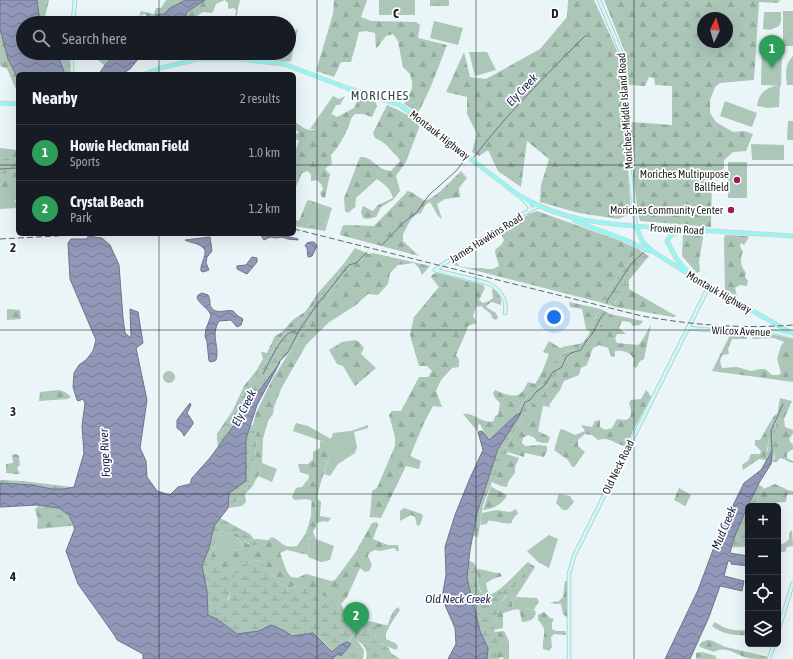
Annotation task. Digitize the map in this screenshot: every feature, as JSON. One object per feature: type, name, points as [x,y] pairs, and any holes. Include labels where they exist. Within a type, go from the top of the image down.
[{"type":"main road","name":"Montauk Highway","points":[[151,72],[194,60]]},
{"type":"main road","name":"Montauk Highway","points":[[248,60],[284,64],[347,88],[400,105],[521,197],[538,206],[561,215]]},
{"type":"main road","points":[[0,103],[16,104]]},
{"type":"main road","name":"Frowein Road","points":[[561,215],[591,222],[793,236]]},
{"type":"main road","points":[[561,215],[631,242],[666,260]]},
{"type":"main road","name":"Montauk Highway","points":[[636,226],[639,236],[645,245],[666,260],[793,336]]},
{"type":"main road","points":[[690,229],[674,233],[669,236],[667,241],[676,258],[690,275]]},
{"type":"street","points":[[74,16],[75,0]]},
{"type":"street","name":"Moriches-Middle Island Road","points":[[599,0],[621,52],[628,158],[636,226]]},
{"type":"street","points":[[72,60],[72,72]]},
{"type":"street","points":[[521,197],[530,207],[529,211]]},
{"type":"street","name":"James Hawkins Road","points":[[505,313],[506,305],[504,298],[494,287],[434,270],[453,256],[538,206]]},
{"type":"street","name":"Old Neck Road","points":[[569,659],[569,574],[571,563],[709,286]]},
{"type":"street","name":"Wilcox Avenue","points":[[688,328],[732,332],[775,332],[793,336]]},
{"type":"street","points":[[781,621],[793,583]]},
{"type":"street","points":[[769,659],[773,647]]},
{"type":"green space","points":[[37,0],[49,0],[45,16],[39,16]]},
{"type":"green space","points":[[166,0],[185,0],[170,8],[164,14],[146,16],[145,14],[139,16],[141,11],[154,14],[156,8],[161,8]]},
{"type":"green space","points":[[205,0],[225,0],[216,4],[213,12],[211,13],[203,12],[198,16],[186,16],[187,12]]},
{"type":"green space","points":[[225,0],[240,0],[236,16],[234,8],[228,9],[228,3]]},
{"type":"green space","points":[[334,0],[367,0],[361,17],[371,21],[416,22],[420,25],[418,38],[447,45],[430,88],[418,113],[404,104],[412,89],[412,82],[410,74],[403,67],[398,41],[393,34],[386,36],[376,49],[375,33],[366,31],[359,32],[351,62],[341,62],[334,77],[316,71],[333,14]]},
{"type":"green space","points":[[379,0],[415,0],[415,15],[379,15]]},
{"type":"green space","points":[[430,0],[449,0],[449,6],[430,6]]},
{"type":"green space","points":[[568,0],[594,0],[619,55],[631,214],[618,219],[579,213],[540,202],[541,185],[549,159],[527,141],[521,187],[498,171],[488,150],[479,156],[472,152],[477,134],[467,114],[467,97],[446,92],[464,52],[470,77],[486,79],[540,49],[567,17]]},
{"type":"green space","points":[[604,0],[780,0],[778,3],[759,2],[754,80],[720,83],[715,87],[710,100],[710,113],[716,122],[733,132],[744,131],[753,134],[746,151],[733,152],[724,160],[724,168],[712,177],[711,227],[640,221],[633,176],[629,123],[672,125],[672,86],[655,85],[654,78],[649,77],[645,86],[627,84],[625,52]]},
{"type":"green space","points":[[783,11],[793,11],[793,46],[783,46]]},
{"type":"green space","points":[[765,12],[781,12],[781,21],[779,26],[770,30],[763,29]]},
{"type":"green space","points":[[434,21],[463,28],[458,45],[430,38]]},
{"type":"green space","points":[[0,27],[8,59],[16,75],[16,89],[7,69],[0,66]]},
{"type":"green space","points":[[762,50],[782,51],[781,86],[761,85]]},
{"type":"green space","points":[[469,52],[487,52],[496,70],[475,76]]},
{"type":"green space","points":[[793,56],[793,85],[787,85],[787,66]]},
{"type":"green space","points":[[59,60],[70,61],[70,72],[64,72]]},
{"type":"green space","points":[[98,60],[109,60],[104,65]]},
{"type":"green space","points":[[276,60],[291,60],[291,61]]},
{"type":"green space","points":[[775,86],[780,86],[779,107],[768,108],[757,106],[759,98],[763,93]]},
{"type":"green space","points":[[333,96],[339,99],[345,96],[340,105],[336,105],[328,121],[319,129],[310,129]]},
{"type":"green space","points":[[360,96],[375,101],[377,106],[372,117],[363,114],[355,114],[351,119],[343,139],[331,155],[332,164],[325,169],[330,174],[325,198],[322,197],[320,193],[323,189],[321,184],[317,180],[311,181],[311,175],[308,171],[302,173],[296,187],[296,149],[299,141],[296,139],[296,134],[299,133],[296,129],[296,123],[306,129],[318,129],[332,114],[337,117],[354,108]]},
{"type":"green space","points":[[725,101],[757,113],[752,127],[720,116]]},
{"type":"green space","points":[[387,105],[400,111],[420,125],[406,162],[396,176],[400,191],[393,200],[381,207],[376,217],[368,219],[363,218],[361,212],[363,206],[373,211],[378,205],[393,198],[391,192],[385,185],[377,179],[356,198],[355,207],[348,213],[345,211],[344,198],[360,157],[367,158],[382,169],[391,171],[400,161],[386,144],[375,138],[373,133]]},
{"type":"green space","points":[[788,121],[793,121],[793,140],[788,140],[787,138]]},
{"type":"green space","points":[[751,144],[784,145],[784,160],[752,160]]},
{"type":"green space","points":[[0,148],[16,150],[16,158],[13,157],[0,159]]},
{"type":"green space","points":[[13,157],[16,158],[16,172],[0,175],[0,159]]},
{"type":"green space","name":"Moriches Multipupose Ballfield","points":[[728,162],[747,162],[747,198],[728,198]]},
{"type":"green space","points":[[461,171],[467,178],[459,188],[460,197],[445,199],[437,204],[442,219],[438,216],[430,202],[425,205],[421,213],[414,216],[403,234],[403,241],[419,256],[340,235],[344,225],[374,226],[407,191],[412,192],[424,200],[432,198]]},
{"type":"green space","points":[[16,172],[16,191],[12,189],[0,191],[0,175]]},
{"type":"green space","points":[[12,189],[16,191],[16,200],[14,202],[16,202],[16,208],[0,209],[0,191]]},
{"type":"green space","points":[[309,200],[332,208],[325,231],[296,226],[296,220],[299,221],[307,201]],"holes":[[[311,203],[329,210],[330,212],[322,228],[302,223],[308,204]]]},
{"type":"green space","points":[[311,203],[329,210],[330,212],[322,228],[302,223],[308,204]]},
{"type":"green space","points":[[537,211],[618,240],[638,249],[599,302],[450,264],[452,261],[456,261],[459,266],[487,269],[493,269],[499,266],[495,250],[504,240],[501,234],[529,214]]},
{"type":"green space","points":[[704,232],[699,261],[700,271],[697,273],[682,256],[683,234]]},
{"type":"green space","points":[[725,235],[749,237],[744,245],[741,243],[740,246],[743,252],[741,263],[746,273],[745,277],[748,281],[747,286],[740,285],[735,288],[737,296],[725,290]]},
{"type":"green space","points":[[355,248],[369,254],[373,253],[430,266],[422,275],[419,268],[414,263],[398,265],[390,273],[388,284],[378,295],[368,294],[356,305],[328,323],[306,345],[281,389],[273,414],[268,421],[263,439],[262,463],[258,476],[252,487],[245,494],[250,481],[255,458],[257,439],[253,425],[256,413],[273,378],[312,317],[350,267],[352,259],[346,263],[328,289],[298,323],[280,338],[261,370],[245,389],[237,408],[227,421],[221,435],[217,438],[217,434],[233,410],[244,386],[263,359],[261,352],[267,353],[275,336],[282,332],[294,319],[305,312],[318,293],[342,266]]},
{"type":"green space","points":[[638,249],[649,256],[629,280],[629,289],[626,290],[614,303],[616,307],[599,302]]},
{"type":"green space","points":[[353,258],[350,267],[312,317],[288,354],[279,362],[218,447],[217,438],[221,435],[227,421],[237,408],[245,389],[261,370],[280,338],[298,323],[328,289],[346,263]]},
{"type":"green space","points":[[437,273],[483,285],[485,288],[479,300],[483,303],[493,298],[492,289],[496,290],[501,299],[501,305],[492,302],[486,307],[496,313],[498,318],[496,320],[492,318],[491,314],[481,306],[476,307],[473,316],[477,323],[468,326],[456,355],[459,360],[459,367],[452,368],[441,380],[436,391],[442,407],[433,406],[410,456],[421,461],[419,469],[406,466],[381,518],[370,517],[372,491],[377,488],[395,446],[395,437],[389,415],[392,411],[401,411],[419,377],[428,377],[432,371],[427,366],[419,366],[410,335],[414,317],[439,287],[431,277],[433,274]]},
{"type":"green space","points":[[626,289],[629,289],[676,316],[673,317],[616,307],[614,304]]},
{"type":"green space","points":[[569,302],[601,309],[595,318],[591,332],[586,329],[582,309],[570,307]]},
{"type":"green space","points":[[7,309],[20,310],[21,319],[7,320]]},
{"type":"green space","points":[[601,309],[610,314],[587,341],[583,349],[570,356],[565,361],[562,370],[546,387],[543,395],[532,405],[504,448],[507,451],[506,457],[502,462],[496,480],[492,482],[483,505],[478,537],[473,536],[477,513],[498,449],[520,414],[516,415],[518,410],[543,383],[554,363],[556,356],[562,355],[576,348],[586,339]]},
{"type":"green space","points":[[610,314],[643,321],[640,325],[633,326],[630,322],[622,321],[619,328],[626,334],[617,334],[615,339],[617,343],[638,345],[651,325],[644,359],[640,361],[636,368],[633,366],[634,359],[626,352],[615,351],[615,357],[611,356],[608,348],[599,345],[593,348],[587,365],[581,368],[579,375],[564,381],[560,390],[549,405],[551,407],[543,406],[538,431],[550,437],[548,443],[536,441],[535,438],[528,435],[523,438],[522,443],[525,446],[547,446],[547,451],[544,457],[525,453],[524,457],[507,452],[504,448],[532,405],[543,395],[546,387],[562,370],[565,361],[570,356],[583,349],[587,341]]},
{"type":"green space","points":[[730,335],[747,336],[747,339],[732,339],[728,349],[729,354],[722,355],[720,361],[722,368],[737,367],[751,371],[765,369],[772,375],[778,375],[781,373],[777,359],[781,346],[784,342],[774,338],[752,339],[755,335],[775,335],[793,339],[793,382],[712,371]]},
{"type":"green space","points":[[355,340],[364,348],[361,354],[376,368],[355,386],[343,366],[337,364],[329,350],[342,342]]},
{"type":"green space","points":[[549,341],[560,348],[583,343],[558,358],[539,388],[524,402],[516,415],[488,440],[480,424],[478,425],[478,432],[463,414],[471,415],[490,422],[494,421],[495,416],[498,415],[500,403],[495,398],[493,393],[495,390],[508,395],[518,395],[522,392],[528,382],[535,384],[542,372],[549,354],[543,352]]},
{"type":"green space","points":[[167,371],[171,371],[175,377],[171,383],[167,383],[163,379],[163,375]]},
{"type":"green space","points":[[58,390],[65,392],[71,397],[68,399],[39,401],[40,392]]},
{"type":"green space","points":[[646,390],[651,397],[625,446],[606,439],[598,440],[592,435],[585,434],[578,440],[578,446],[585,452],[574,467],[572,467],[568,460],[554,450],[558,445],[574,444],[575,435],[585,431],[581,425],[592,427],[595,421],[600,420],[600,427],[605,430],[612,428],[617,419],[624,420],[629,418],[631,413],[629,403],[631,400],[641,399]]},
{"type":"green space","points":[[780,398],[792,401],[784,419],[785,427],[793,430],[789,440],[793,445],[793,449],[787,453],[787,458],[793,461],[793,463],[780,458],[777,462],[772,462],[775,458],[774,435]]},
{"type":"green space","points":[[792,401],[777,418],[775,426],[775,454],[771,464],[771,452],[765,463],[773,417]]},
{"type":"green space","points":[[773,417],[766,460],[759,459],[743,470],[742,465],[748,461],[751,454],[760,454],[761,451],[755,445],[755,440],[760,440]]},
{"type":"green space","points":[[296,423],[308,426],[331,439],[333,433],[351,431],[368,425],[368,428],[354,432],[357,447],[355,453],[338,464],[330,476],[324,474],[333,445],[293,431]]},
{"type":"green space","points":[[253,425],[257,439],[250,481],[245,494],[228,508],[229,493],[246,481],[246,440],[250,426]]},
{"type":"green space","points":[[562,429],[575,435],[574,444],[558,445],[554,450],[560,430]]},
{"type":"green space","points":[[331,440],[333,445],[317,496],[315,517],[316,527],[313,531],[314,535],[309,540],[308,555],[287,550],[280,553],[287,572],[291,577],[297,578],[306,574],[331,581],[335,580],[355,553],[372,523],[377,522],[378,525],[373,539],[388,545],[398,545],[399,551],[394,548],[380,551],[375,550],[369,553],[368,556],[372,565],[369,571],[365,572],[360,568],[347,597],[341,604],[296,586],[286,588],[258,560],[240,565],[237,570],[230,594],[225,603],[229,579],[220,567],[218,559],[210,557],[221,531],[229,531],[240,535],[248,544],[260,547],[254,540],[268,540],[272,537],[286,546],[297,546],[306,533],[311,516],[312,490],[308,484],[309,475],[300,472],[298,464],[308,464],[313,459],[313,452],[320,448],[320,441],[324,442]],"holes":[[[226,533],[235,536],[241,543],[242,549],[231,551],[224,557],[220,558],[214,554],[220,540]]]},
{"type":"green space","points":[[16,454],[19,456],[20,465],[17,468],[20,474],[6,473],[6,464],[13,463],[12,455]]},
{"type":"green space","points":[[506,454],[519,458],[515,467],[515,473],[508,482],[507,487],[492,482],[496,479]]},
{"type":"green space","points":[[262,463],[277,469],[272,482],[258,476]]},
{"type":"green space","points":[[308,479],[308,484],[312,490],[312,502],[311,500],[305,499],[294,500],[292,496],[296,488],[302,487]]},
{"type":"green space","points":[[0,480],[72,487],[67,489],[55,489],[22,484],[0,483]]},
{"type":"green space","points":[[758,484],[764,488],[761,490],[756,503],[750,503]]},
{"type":"green space","points":[[775,484],[793,491],[793,494],[790,493],[787,495],[786,502],[756,503],[761,490]]},
{"type":"green space","points":[[491,486],[507,496],[496,506],[483,510]]},
{"type":"green space","points":[[679,488],[691,495],[685,506],[674,500]]},
{"type":"green space","points":[[245,494],[246,502],[242,506],[228,508]]},
{"type":"green space","points":[[559,494],[570,496],[574,502],[567,510],[563,510],[556,503]]},
{"type":"green space","points":[[317,498],[321,502],[320,516],[331,518],[328,522],[324,521],[317,523],[315,526],[314,519]]},
{"type":"green space","points":[[55,506],[62,509],[70,518],[75,528],[73,529],[73,526],[70,526],[70,522],[67,517],[37,507]]},
{"type":"green space","points":[[37,507],[67,517],[70,522],[70,526],[38,529],[38,520],[35,509]]},
{"type":"green space","points":[[404,508],[422,514],[423,516],[420,525],[417,526],[415,517],[411,515],[400,521],[400,511]]},
{"type":"green space","points":[[516,509],[518,514],[511,523],[488,521],[487,524],[480,525],[482,513],[496,510],[510,512]]},
{"type":"green space","points":[[745,514],[745,547],[732,547],[734,538]]},
{"type":"green space","points":[[220,518],[250,534],[260,547],[257,550],[237,534],[221,531],[210,557],[218,559],[230,582],[226,601],[229,599],[235,572],[240,565],[258,560],[286,588],[308,588],[341,604],[356,630],[348,643],[340,645],[332,652],[313,633],[292,636],[271,625],[259,631],[237,634],[217,619],[208,615],[207,591],[202,567],[209,548],[214,526]]},
{"type":"green space","points":[[792,530],[793,546],[787,547],[785,552],[781,552],[781,544],[789,539],[789,533]]},
{"type":"green space","points":[[226,533],[239,540],[242,549],[231,551],[224,557],[220,558],[214,554],[218,543]]},
{"type":"green space","points":[[314,535],[316,539],[334,546],[330,560],[321,562],[308,557],[309,540]]},
{"type":"green space","points":[[549,535],[558,539],[549,568],[538,562],[527,551]]},
{"type":"green space","points":[[469,561],[474,563],[476,568],[481,592],[487,596],[496,598],[529,564],[531,566],[501,602],[494,630],[498,637],[498,659],[487,659],[488,648],[480,631],[467,578]]},
{"type":"green space","points":[[528,562],[535,567],[512,603],[513,610],[503,613],[503,628],[494,630],[501,602],[506,597],[514,579],[496,599],[490,598],[482,593],[478,585],[477,569],[500,573],[502,576],[486,583],[490,594],[504,586]]},
{"type":"green space","points":[[565,581],[567,581],[568,618],[563,614],[561,604],[549,603],[559,601],[563,597]]},
{"type":"green space","points":[[516,597],[537,598],[539,602],[534,609],[513,610],[512,603]]},
{"type":"green space","points":[[398,607],[400,610],[386,633],[386,639],[398,646],[396,650],[375,641],[376,634],[367,624],[367,621],[388,625],[390,617]]},
{"type":"green space","points":[[519,608],[529,610],[534,609],[536,613],[534,618],[522,622]]},
{"type":"green space","points":[[544,612],[550,618],[554,619],[552,629],[556,631],[565,631],[566,635],[554,634],[551,637],[552,647],[549,651],[543,649],[544,630],[538,620],[538,615]]},
{"type":"green space","points":[[364,620],[367,621],[357,640],[364,650],[363,659],[333,659],[338,654],[341,656]]},
{"type":"green space","points":[[367,621],[368,624],[377,627],[379,630],[376,634],[375,641],[388,647],[391,653],[400,659],[366,659],[367,653],[365,648],[357,640]]},
{"type":"green space","points":[[715,622],[730,629],[745,630],[745,635],[725,633],[712,626]]},
{"type":"green space","points":[[504,631],[509,641],[509,659],[504,659],[502,657],[498,659],[498,637],[495,632]]},
{"type":"green space","points":[[707,640],[726,647],[768,657],[768,659],[748,658],[726,650],[718,650],[714,652],[700,647],[699,645],[702,642]]},
{"type":"green space","points":[[702,652],[716,656],[715,658],[719,659],[696,659],[696,653]]},
{"type":"water","points":[[0,0],[37,0],[39,16],[16,16],[16,60],[59,60],[64,72],[16,72],[16,75],[8,59],[0,29]]},
{"type":"water","points":[[185,0],[205,0],[187,12],[186,16],[155,16],[164,14],[170,8]]},
{"type":"water","points":[[110,60],[137,60],[130,69],[125,72],[100,72]]},
{"type":"water","name":"Forge River","points":[[88,236],[102,238],[110,245],[119,265],[125,333],[131,338],[130,309],[138,312],[143,343],[136,348],[147,400],[140,448],[146,461],[147,477],[157,491],[170,495],[178,487],[190,484],[192,478],[210,458],[280,362],[257,405],[246,439],[246,481],[229,493],[228,508],[214,526],[209,548],[202,566],[207,591],[208,615],[217,619],[237,634],[259,631],[271,625],[292,636],[313,633],[332,652],[340,645],[347,642],[351,644],[341,656],[338,654],[333,659],[143,659],[143,654],[117,640],[78,584],[66,551],[75,528],[69,515],[59,508],[37,505],[0,507],[0,483],[32,485],[52,489],[74,487],[84,453],[82,426],[85,403],[83,399],[77,400],[73,387],[74,373],[79,365],[86,360],[93,351],[96,340],[70,279],[68,243],[71,239],[87,239]]},
{"type":"water","points":[[261,236],[286,236],[298,239],[270,237],[264,240]]},
{"type":"water","points":[[210,237],[212,251],[207,257],[206,263],[209,270],[203,272],[201,271],[201,266],[205,256],[205,250],[198,244],[185,240]]},
{"type":"water","points":[[314,242],[317,246],[312,256],[308,257],[307,248],[305,246],[307,243]]},
{"type":"water","points":[[252,257],[257,258],[257,262],[247,274],[237,269],[237,266],[246,265]]},
{"type":"water","points":[[202,293],[208,295],[210,298],[210,305],[214,310],[233,311],[243,319],[241,325],[237,327],[231,320],[219,321],[215,331],[217,355],[216,360],[212,362],[209,361],[205,336],[211,316],[209,311],[197,298],[198,295]]},
{"type":"water","points":[[190,403],[191,405],[187,413],[193,424],[184,436],[177,428],[177,420]]},
{"type":"water","name":"Old Neck Creek","points":[[521,413],[498,449],[477,513],[470,550],[467,578],[480,631],[488,648],[487,659],[448,659],[456,644],[455,628],[442,598],[446,575],[445,547],[455,515],[483,450],[478,432],[482,431],[489,440],[516,415]]},
{"type":"water","name":"Mud Creek","points":[[772,451],[771,464],[759,483],[749,503],[745,503],[745,513],[734,538],[730,553],[745,556],[745,566],[731,564],[731,561],[728,561],[724,576],[744,581],[742,591],[720,586],[709,617],[690,659],[665,659],[698,590],[719,534],[744,483],[761,470]]},
{"type":"waterway","name":"Ely Creek","points":[[474,157],[513,110],[585,36]]},
{"type":"waterway","name":"Ely Creek","points":[[382,245],[403,223],[417,212],[429,195],[456,171],[464,161]]},
{"type":"waterway","points":[[0,169],[16,168]]},
{"type":"waterway","name":"Ely Creek","points":[[279,362],[288,352],[300,329],[316,306],[349,265],[356,263],[367,252]]},
{"type":"waterway","name":"Old Neck Creek","points":[[607,303],[631,264],[644,252]]},
{"type":"waterway","name":"Old Neck Creek","points":[[520,414],[525,402],[530,400],[536,392],[544,386],[553,372],[562,367],[566,357],[571,353],[581,350],[604,314]]},
{"type":"waterway","points":[[263,374],[283,339],[291,332],[297,333]]},
{"type":"waterway","name":"Mud Creek","points":[[772,451],[771,431],[783,404]]},
{"type":"railway","points":[[296,230],[642,316],[680,322],[717,325],[755,327],[793,325]]},
{"type":"railway","points":[[0,239],[57,236]]},
{"type":"place","name":"Howie Heckman Field","points":[[772,68]]},
{"type":"place","name":"Moriches Multipupose Ballfield","points":[[737,180]]},
{"type":"place","name":"Moriches Community Center","points":[[731,210]]},
{"type":"place","name":"Crystal Beach","points":[[356,635]]},
{"type":"district","name":"MORICHES","points":[[380,95]]}]
